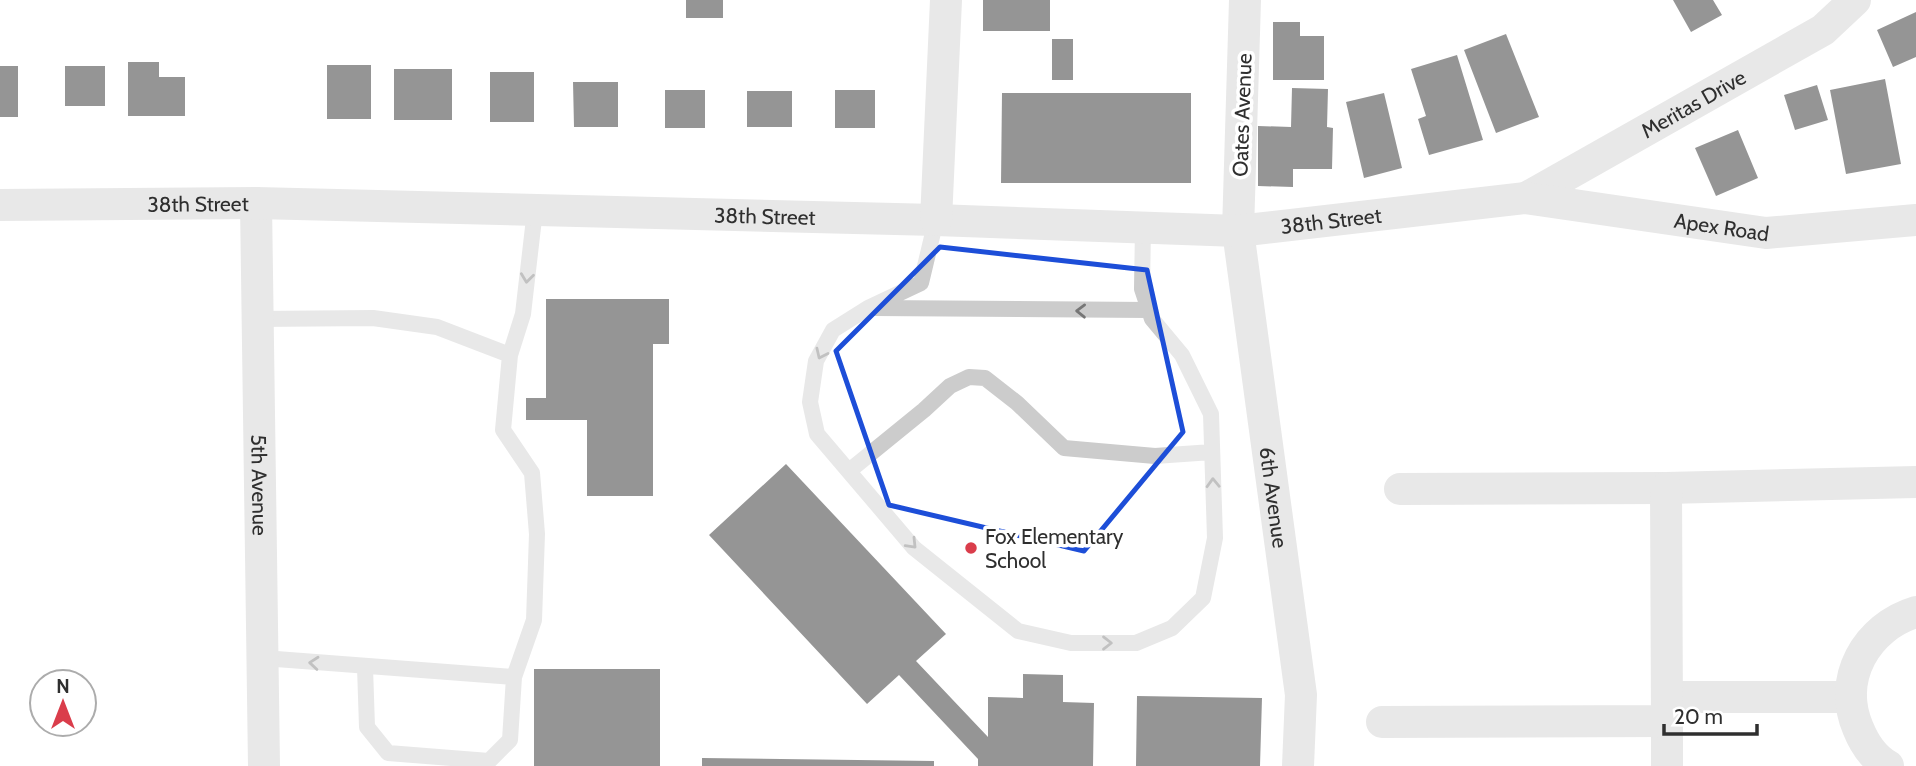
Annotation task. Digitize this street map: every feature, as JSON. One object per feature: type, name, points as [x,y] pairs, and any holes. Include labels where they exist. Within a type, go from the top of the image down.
[{"type":"street","points":[[936,220],[946,0]]},
{"type":"street","name":"Oates Avenue","points":[[1238,231],[1245,0]]},
{"type":"street","name":"Meritas Drive","points":[[1526,198],[1823,30],[1855,0]]},
{"type":"street","name":"38th Street","points":[[0,205],[256,203],[936,220],[1238,231],[1526,198]]},
{"type":"street","name":"Apex Road","points":[[1526,198],[1766,233],[1916,220]]},
{"type":"street","name":"5th Avenue","points":[[256,203],[264,766]]},
{"type":"street","name":"6th Avenue","points":[[1238,231],[1301,695],[1298,766]]},
{"type":"street","points":[[1400,489],[1666,488],[1916,482]]},
{"type":"street","points":[[1666,488],[1667,766]]},
{"type":"street","points":[[1888,766],[1881,762],[1863,740],[1852,714],[1851,686],[1858,658],[1875,634],[1899,617],[1916,612]]},
{"type":"street","points":[[1382,722],[1667,709],[1851,697]]},
{"type":"lane","points":[[365,667],[366,727],[388,752],[489,761],[510,740],[514,677],[534,620],[537,534],[532,473],[503,430],[510,355],[523,314],[535,210]]},
{"type":"lane","points":[[936,220],[921,283],[868,308],[833,330],[816,361],[810,402],[817,434],[914,548],[1018,631],[1070,643],[1136,643],[1172,628],[1203,598],[1214,538],[1212,414],[1182,355],[1152,319],[1142,289],[1143,228]]},
{"type":"lane","points":[[868,308],[1149,310]]},
{"type":"lane","points":[[257,319],[373,318],[438,327],[510,355]]},
{"type":"lane","points":[[849,471],[950,386],[969,377],[985,378],[1017,403],[1064,448],[1155,456],[1212,452]]},
{"type":"lane","points":[[262,658],[514,677]]},
{"type":"highlighted area","points":[[940,247],[1147,270],[1183,432],[1084,551],[889,505],[836,351]]},
{"type":"building","points":[[686,0],[723,0],[723,18],[686,18]]},
{"type":"building","points":[[983,0],[1050,0],[1050,31],[983,31]]},
{"type":"building","points":[[1673,0],[1713,0],[1722,15],[1691,32]]},
{"type":"building","points":[[1916,12],[1916,57],[1893,67],[1877,30]]},
{"type":"building","points":[[1273,22],[1300,22],[1300,36],[1324,36],[1324,80],[1273,80]]},
{"type":"building","points":[[1506,34],[1539,117],[1496,133],[1464,50]]},
{"type":"building","points":[[1052,39],[1073,39],[1073,80],[1052,80]]},
{"type":"building","points":[[1457,55],[1483,140],[1429,155],[1418,119],[1426,116],[1411,69]]},
{"type":"building","points":[[128,62],[159,62],[159,77],[185,77],[185,116],[128,116]]},
{"type":"building","points":[[327,65],[371,65],[371,119],[327,119]]},
{"type":"building","points":[[0,66],[18,66],[18,117],[0,117]]},
{"type":"building","points":[[65,66],[105,66],[105,106],[65,106]]},
{"type":"building","points":[[394,69],[452,69],[452,120],[394,120]]},
{"type":"building","points":[[490,72],[534,72],[534,122],[490,122]]},
{"type":"building","points":[[1885,79],[1901,164],[1846,174],[1830,90]]},
{"type":"building","points":[[573,82],[618,82],[618,127],[574,127]]},
{"type":"building","points":[[1817,85],[1828,120],[1795,130],[1784,95]]},
{"type":"building","points":[[1292,88],[1328,89],[1327,127],[1333,128],[1332,169],[1293,169],[1293,187],[1258,186],[1258,126],[1291,127]]},
{"type":"building","points":[[665,90],[705,90],[705,128],[665,128]]},
{"type":"building","points":[[835,90],[875,90],[875,128],[835,128]]},
{"type":"building","points":[[747,91],[792,91],[792,127],[747,127]]},
{"type":"building","points":[[1002,93],[1191,93],[1191,183],[1001,183]]},
{"type":"building","points":[[1384,93],[1402,168],[1364,178],[1346,102]]},
{"type":"building","points":[[1738,130],[1758,178],[1716,196],[1695,148]]},
{"type":"building","points":[[546,299],[669,299],[669,344],[653,344],[653,496],[587,496],[587,420],[526,420],[526,398],[546,398]]},
{"type":"building","points":[[786,464],[946,634],[916,661],[988,737],[988,697],[1023,698],[1023,674],[1063,675],[1063,702],[1094,703],[1093,766],[978,766],[978,759],[899,675],[867,704],[709,535]]},
{"type":"building","points":[[534,669],[660,669],[660,766],[534,766]]},
{"type":"building","points":[[1137,696],[1262,698],[1260,766],[1136,766]]},
{"type":"building","points":[[702,758],[934,761],[934,766],[702,766]]},
{"type":"place","name":"Fox Elementary School","points":[[971,548]]}]
